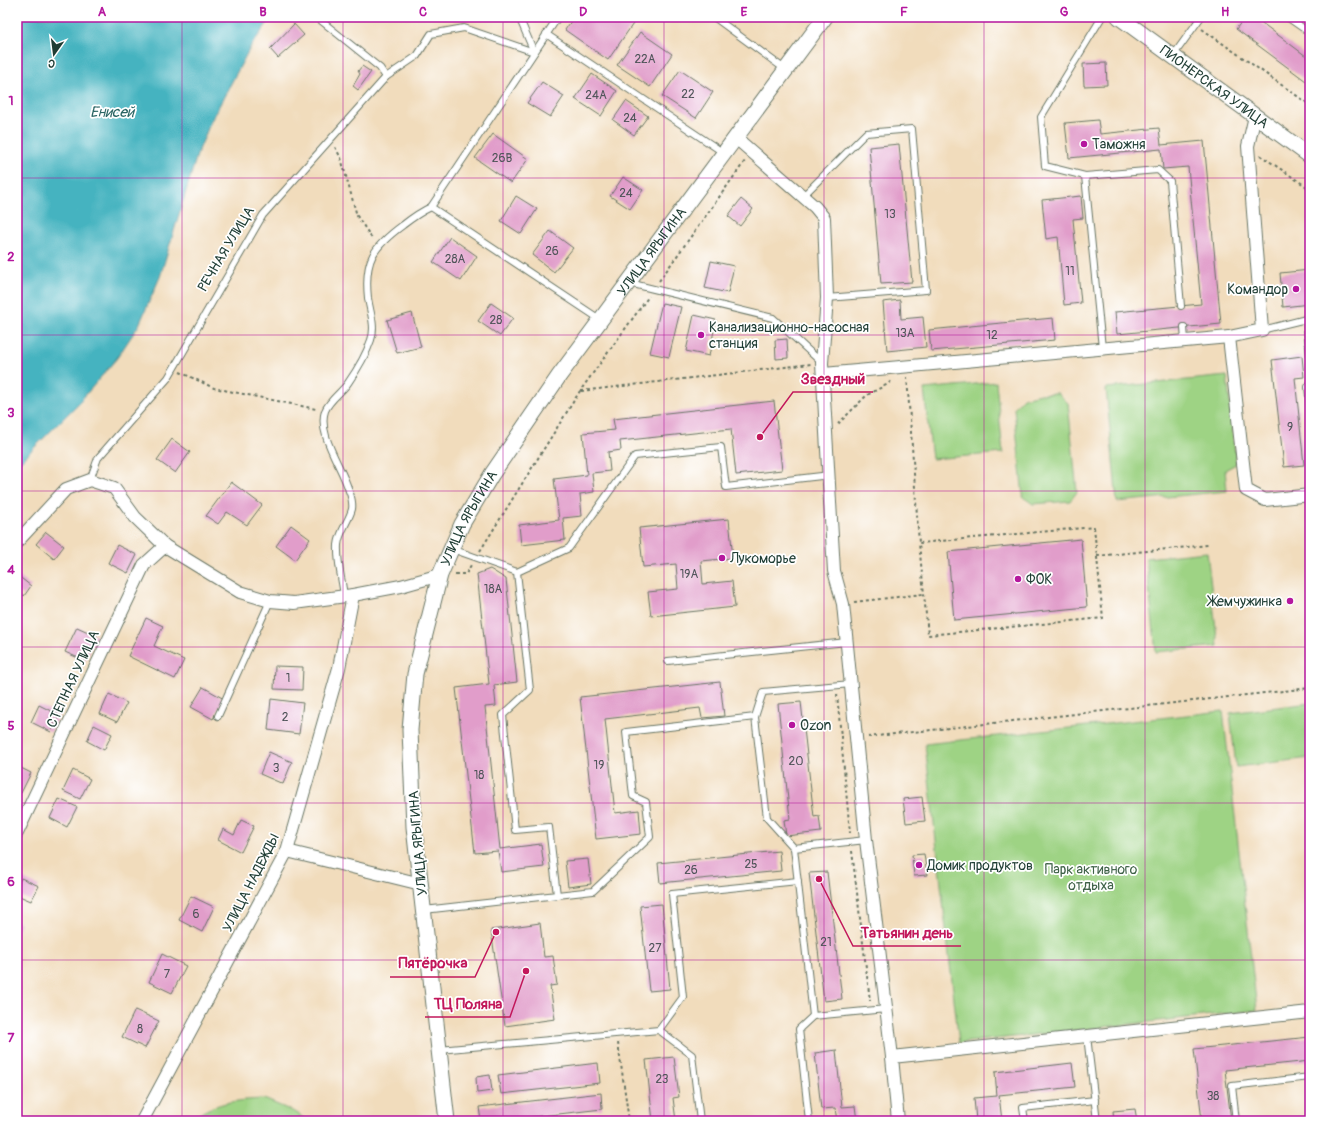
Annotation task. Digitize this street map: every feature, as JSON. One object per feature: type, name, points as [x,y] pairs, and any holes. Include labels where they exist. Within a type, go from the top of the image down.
[{"type":"street","name":"УЛИЦА ЯРЫГИНА","points":[[447,1121],[414,827],[410,730],[415,674],[440,575],[462,524],[492,474],[559,376],[825,17]]},
{"type":"street","name":"ПИОНЕРСКАЯ УЛИЦА","points":[[1119,17],[1310,156]]},
{"type":"street","points":[[823,368],[907,366],[1229,337],[1262,330],[1248,146],[1255,116]]},
{"type":"street","points":[[736,138],[815,207],[824,218],[827,298],[823,368],[828,436],[834,571],[843,604],[866,840],[892,1057],[898,1121]]},
{"type":"street","points":[[1229,337],[1246,490],[1265,500],[1310,495]]},
{"type":"street","points":[[17,542],[66,489],[90,480],[114,488],[135,517],[165,546],[240,592],[270,601],[294,603],[348,596],[401,586],[440,575]]},
{"type":"street","name":"СТЕПНАЯ УЛИЦА","points":[[17,832],[144,565],[165,546]]},
{"type":"street","name":"УЛИЦА НАДЕЖДЫ","points":[[142,1121],[287,851],[339,668],[348,596]]},
{"type":"street","points":[[287,851],[421,884]]},
{"type":"street","points":[[892,1057],[1310,1012]]},
{"type":"lane","points":[[519,17],[534,52]]},
{"type":"lane","points":[[348,596],[339,566],[338,544],[344,524],[352,508],[349,491],[340,466],[327,440],[325,425],[326,411],[348,384],[365,355],[372,339],[372,319],[366,282],[370,263],[377,246],[417,214],[431,208],[558,17]]},
{"type":"lane","points":[[714,17],[786,70]]},
{"type":"lane","points":[[1102,17],[1041,117],[1045,166],[1085,176],[1158,170],[1170,181],[1181,306]]},
{"type":"lane","points":[[1173,56],[1201,17]]},
{"type":"lane","points":[[1287,17],[1310,33]]},
{"type":"lane","points":[[319,19],[380,68],[386,77]]},
{"type":"lane","name":"РЕЧНАЯ УЛИЦА","points":[[90,480],[98,458],[168,378],[263,215],[386,77],[417,56],[431,34],[464,28],[534,52]]},
{"type":"lane","points":[[546,34],[724,154]]},
{"type":"lane","points":[[802,196],[866,134],[912,129],[926,290],[827,298]]},
{"type":"lane","points":[[1085,176],[1102,348]]},
{"type":"lane","points":[[431,208],[601,320]]},
{"type":"lane","points":[[628,283],[773,318],[823,368]]},
{"type":"lane","points":[[1262,330],[1308,318],[1310,357]]},
{"type":"lane","points":[[1184,327],[1185,341]]},
{"type":"lane","points":[[1310,384],[1308,387],[1310,406]]},
{"type":"lane","points":[[452,548],[517,572],[569,548],[635,456],[722,447],[726,487],[830,475]]},
{"type":"lane","points":[[517,572],[530,690],[503,715],[515,830],[549,827],[557,895]]},
{"type":"lane","points":[[218,716],[270,601]]},
{"type":"lane","points":[[668,661],[847,642]]},
{"type":"lane","points":[[813,1016],[794,848],[766,818],[755,717],[763,692],[851,684]]},
{"type":"lane","points":[[424,910],[593,891],[650,836],[646,802],[633,796],[626,732],[755,717]]},
{"type":"lane","points":[[794,848],[866,840]]},
{"type":"lane","points":[[660,1030],[683,997],[672,894],[798,881]]},
{"type":"lane","points":[[809,1121],[799,1029],[813,1016],[886,1009]]},
{"type":"lane","points":[[439,1050],[660,1030],[692,1055],[700,1121]]},
{"type":"lane","points":[[1087,1036],[1097,1121]]},
{"type":"lane","points":[[1236,1121],[1232,1086],[1310,1077]]},
{"type":"lane","points":[[1025,1121],[1023,1108],[1095,1100]]},
{"type":"path","points":[[1196,25],[1310,105]]},
{"type":"path","points":[[331,139],[341,158],[357,216],[377,246]]},
{"type":"path","points":[[1248,146],[1310,189]]},
{"type":"path","points":[[440,575],[466,574],[580,392],[752,152]]},
{"type":"path","points":[[828,436],[846,414],[867,395],[888,384],[907,366]]},
{"type":"path","points":[[907,366],[919,543],[928,635],[1103,618],[1094,526],[919,543]]},
{"type":"path","points":[[580,392],[823,368]]},
{"type":"path","points":[[173,369],[214,388],[326,411]]},
{"type":"path","points":[[1097,556],[1208,545]]},
{"type":"path","points":[[843,604],[923,594]]},
{"type":"path","points":[[856,739],[1310,688]]},
{"type":"path","points":[[617,1034],[629,1121]]},
{"type":"green space","points":[[1227,376],[1236,464],[1225,470],[1227,491],[1117,502],[1106,388]]},
{"type":"green space","points":[[996,382],[1003,453],[932,459],[924,389]]},
{"type":"green space","points":[[1058,393],[1068,403],[1077,492],[1070,501],[1033,504],[1023,497],[1014,408],[1023,398],[1040,394]]},
{"type":"green space","points":[[1207,552],[1218,646],[1156,652],[1146,558]]},
{"type":"green space","points":[[1310,703],[1310,758],[1236,767],[1230,713]]},
{"type":"green space","name":"Парк активного отдыха","points":[[1223,711],[1257,1010],[959,1043],[925,744]]},
{"type":"green space","points":[[264,1099],[297,1113],[307,1121],[191,1121],[207,1110],[225,1103]]},
{"type":"water","name":"Енисей","points":[[17,17],[272,17],[251,46],[211,121],[197,155],[160,277],[139,325],[117,358],[76,406],[17,465]]},
{"type":"building","points":[[574,17],[637,18],[608,60],[565,30]]},
{"type":"building","points":[[1245,17],[1254,17],[1310,59],[1310,84],[1236,29]]},
{"type":"building","points":[[294,24],[304,35],[278,58],[270,49]]},
{"type":"building","points":[[640,32],[672,54],[650,87],[617,65]]},
{"type":"building","points":[[1106,63],[1107,85],[1084,86],[1083,64]]},
{"type":"building","points":[[362,66],[371,72],[358,90],[353,86],[360,74],[358,71]]},
{"type":"building","points":[[680,70],[713,92],[696,118],[662,96]]},
{"type":"building","points":[[592,74],[617,91],[601,116],[575,99]]},
{"type":"building","points":[[542,82],[564,96],[550,117],[527,103]]},
{"type":"building","points":[[626,101],[648,116],[634,135],[613,120]]},
{"type":"building","points":[[1098,120],[1100,134],[1159,128],[1161,145],[1204,141],[1221,324],[1117,334],[1115,312],[1201,304],[1188,167],[1163,169],[1161,149],[1069,158],[1065,123]]},
{"type":"building","points":[[493,134],[528,159],[511,183],[475,158]]},
{"type":"building","points":[[899,144],[912,282],[881,284],[869,147]]},
{"type":"building","points":[[623,177],[643,190],[630,209],[610,196]]},
{"type":"building","points":[[516,196],[537,209],[521,234],[501,221]]},
{"type":"building","points":[[1081,196],[1083,218],[1073,219],[1081,303],[1064,305],[1058,237],[1046,239],[1042,200]]},
{"type":"building","points":[[741,199],[753,209],[740,226],[728,216]]},
{"type":"building","points":[[550,231],[573,248],[554,272],[532,255]]},
{"type":"building","points":[[450,237],[477,256],[461,281],[433,262]]},
{"type":"building","points":[[711,261],[734,266],[728,293],[705,288]]},
{"type":"building","name":"Командор","points":[[1310,270],[1310,304],[1283,307],[1280,273]]},
{"type":"building","points":[[900,300],[901,319],[923,317],[926,347],[887,351],[883,302]]},
{"type":"building","points":[[491,303],[513,318],[500,336],[478,321]]},
{"type":"building","points":[[662,303],[681,307],[669,357],[650,353]]},
{"type":"building","points":[[412,313],[421,347],[397,353],[387,320]]},
{"type":"building","name":"Канализационно-насосная станция","points":[[694,315],[716,320],[709,356],[686,351]]},
{"type":"building","points":[[1053,318],[1055,340],[931,351],[929,330]]},
{"type":"building","points":[[787,339],[788,358],[776,359],[775,340]]},
{"type":"building","points":[[1302,356],[1304,377],[1295,378],[1304,465],[1284,467],[1272,360]]},
{"type":"building","points":[[774,401],[782,470],[736,475],[731,429],[620,441],[621,450],[608,452],[610,471],[592,473],[594,492],[580,494],[582,516],[563,518],[565,540],[521,545],[519,525],[559,520],[554,479],[587,475],[583,433],[615,430],[613,419]]},
{"type":"building","points":[[172,439],[190,452],[175,473],[157,460]]},
{"type":"building","points":[[231,482],[262,505],[247,525],[227,512],[218,524],[206,516]]},
{"type":"building","points":[[729,519],[733,558],[701,561],[703,584],[732,581],[735,607],[651,616],[648,592],[678,589],[676,564],[643,567],[639,528]]},
{"type":"building","points":[[291,525],[310,539],[295,560],[276,546]]},
{"type":"building","points":[[46,532],[64,546],[54,559],[36,544]]},
{"type":"building","name":"ФОК","points":[[1081,539],[1087,607],[954,620],[948,552]]},
{"type":"building","points":[[117,545],[137,555],[128,573],[108,563]]},
{"type":"building","points":[[490,569],[506,579],[517,682],[494,685],[496,706],[485,707],[500,849],[541,844],[544,867],[501,872],[498,851],[475,853],[456,688],[489,684],[477,574]]},
{"type":"building","points":[[17,575],[31,586],[24,596],[17,590]]},
{"type":"building","points":[[146,618],[163,626],[154,646],[184,660],[175,679],[128,656]]},
{"type":"building","points":[[77,627],[97,636],[85,661],[65,652]]},
{"type":"building","points":[[275,666],[303,667],[302,690],[274,689]]},
{"type":"building","points":[[720,682],[724,716],[702,718],[700,708],[605,719],[615,813],[639,810],[641,834],[596,839],[580,697]]},
{"type":"building","points":[[203,687],[224,699],[213,719],[191,707]]},
{"type":"building","points":[[109,694],[127,703],[117,722],[100,714]]},
{"type":"building","points":[[271,699],[303,703],[299,734],[268,730]]},
{"type":"building","points":[[801,702],[814,817],[819,816],[821,832],[786,836],[784,820],[790,819],[778,704]]},
{"type":"building","points":[[39,705],[59,715],[51,732],[31,722]]},
{"type":"building","points":[[94,725],[112,734],[104,750],[87,741]]},
{"type":"building","points":[[269,752],[292,762],[283,784],[260,774]]},
{"type":"building","points":[[17,766],[31,773],[21,793],[17,791]]},
{"type":"building","points":[[73,770],[90,779],[80,799],[63,791]]},
{"type":"building","points":[[922,797],[925,821],[906,823],[903,799]]},
{"type":"building","points":[[59,799],[77,807],[67,827],[50,818]]},
{"type":"building","points":[[241,820],[254,826],[241,852],[218,840],[223,829],[234,835]]},
{"type":"building","points":[[779,851],[781,871],[660,883],[658,863]]},
{"type":"building","name":"Домик продуктов","points":[[924,854],[927,875],[914,876],[912,855]]},
{"type":"building","points":[[588,859],[591,884],[568,887],[565,861]]},
{"type":"building","points":[[827,872],[842,999],[824,1001],[809,873]]},
{"type":"building","points":[[21,878],[39,886],[31,901],[17,895],[17,887]]},
{"type":"building","points":[[191,896],[214,907],[202,932],[179,920]]},
{"type":"building","points":[[662,904],[670,989],[649,991],[640,906]]},
{"type":"building","points":[[17,922],[21,923],[17,931]]},
{"type":"building","points":[[540,923],[544,957],[553,956],[557,985],[550,986],[555,1019],[505,1026],[491,930]]},
{"type":"building","points":[[162,954],[186,966],[172,993],[149,982]]},
{"type":"building","points":[[135,1010],[159,1021],[145,1048],[122,1037]]},
{"type":"building","points":[[1310,1037],[1310,1061],[1225,1070],[1231,1121],[1202,1121],[1194,1049]]},
{"type":"building","points":[[836,1050],[842,1107],[855,1106],[857,1121],[837,1121],[835,1108],[821,1109],[815,1053]]},
{"type":"building","points":[[674,1057],[679,1097],[673,1098],[676,1121],[653,1121],[646,1060]]},
{"type":"building","points":[[598,1063],[600,1083],[501,1094],[498,1075]]},
{"type":"building","points":[[1072,1063],[1075,1087],[999,1095],[1002,1121],[976,1121],[974,1098],[997,1096],[995,1072]]},
{"type":"building","points":[[490,1075],[492,1091],[477,1093],[476,1077]]},
{"type":"building","points":[[601,1093],[602,1109],[498,1121],[481,1121],[479,1107]]},
{"type":"building","points":[[1135,1109],[1137,1121],[1114,1121],[1113,1111]]},
{"type":"place","name":"Таможня","points":[[1084,144]]},
{"type":"place","name":"Командор","points":[[1296,289]]},
{"type":"place","name":"Канализационно-насосная станция","points":[[701,335]]},
{"type":"place","name":"Звездный","points":[[760,437]]},
{"type":"place","name":"Лукоморье","points":[[722,558]]},
{"type":"place","name":"ФОК","points":[[1018,579]]},
{"type":"place","name":"Жемчужинка","points":[[1290,601]]},
{"type":"place","name":"Ozon","points":[[792,725]]},
{"type":"place","name":"Домик продуктов","points":[[919,865]]},
{"type":"place","name":"Татьянин день","points":[[819,879]]},
{"type":"place","name":"Пятёрочка","points":[[496,932]]},
{"type":"place","name":"ТЦ Поляна","points":[[526,971]]}]
